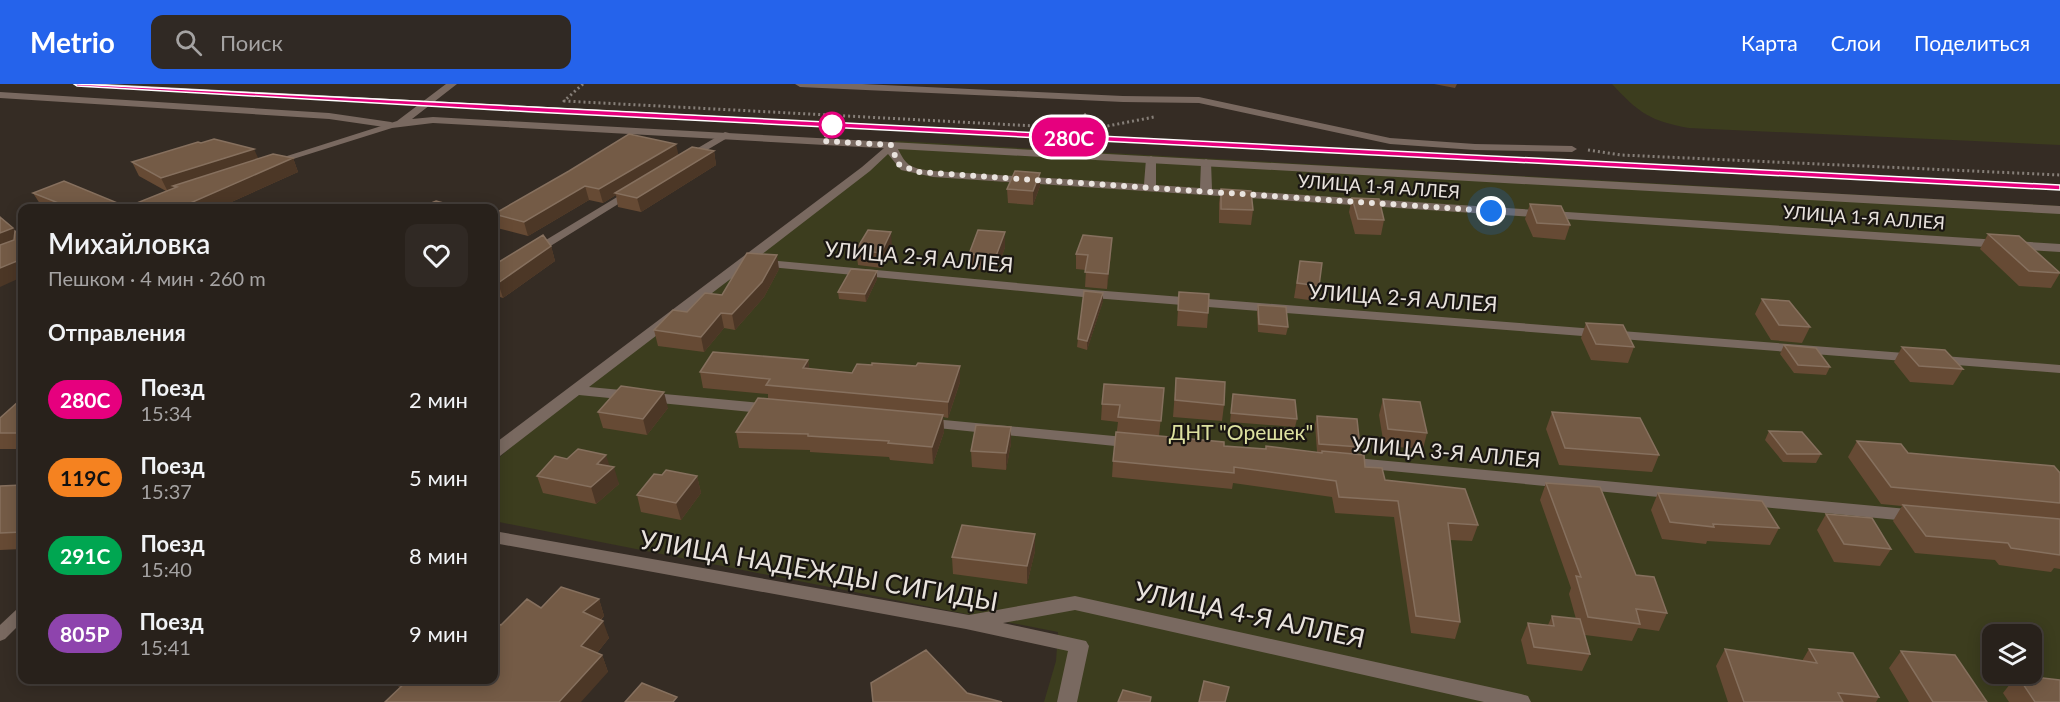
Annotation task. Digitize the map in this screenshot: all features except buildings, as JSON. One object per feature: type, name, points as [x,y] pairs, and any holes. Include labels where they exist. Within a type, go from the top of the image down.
[{"type":"street","points":[[0,95],[329,116],[395,124],[452,84]]},
{"type":"street","points":[[800,84],[1189,100],[1390,141],[1474,147],[1572,149]]},
{"type":"street","points":[[263,166],[395,124],[433,120],[2060,210]]},
{"type":"street","points":[[674,165],[724,135]]},
{"type":"street","points":[[498,449],[866,169],[891,145]]},
{"type":"street","name":"УЛИЦА 1-Я АЛЛЕЯ","points":[[891,145],[898,164],[918,172],[1206,193],[2060,248]]},
{"type":"street","points":[[1150,188],[1151,159]]},
{"type":"street","points":[[1206,162],[1206,193]]},
{"type":"street","points":[[524,257],[644,184]]},
{"type":"street","name":"УЛИЦА 2-Я АЛЛЕЯ","points":[[744,260],[1093,294],[2060,369]]},
{"type":"street","points":[[577,390],[790,411]]},
{"type":"street","points":[[909,422],[1146,444]]},
{"type":"street","name":"УЛИЦА 3-Я АЛЛЕЯ","points":[[1324,460],[1929,517]]},
{"type":"street","name":"УЛИЦА НАДЕЖДЫ СИГИДЫ","points":[[498,538],[966,622],[1079,646],[1067,702]]},
{"type":"street","name":"УЛИЦА 4-Я АЛЛЕЯ","points":[[966,622],[1075,603],[1521,702]]},
{"type":"lane","points":[[0,635],[18,617]]},
{"type":"path","points":[[583,84],[564,101],[1100,127]]},
{"type":"path","points":[[1572,149],[1621,155],[2060,176]]},
{"type":"green space","points":[[1612,84],[2060,84],[2060,145],[1689,128],[1664,122],[1646,114]]},
{"type":"green space","name":"ДНТ \"Орешек\"","points":[[896,141],[2060,206],[2060,702],[1044,702],[1056,661],[1058,632],[498,522],[498,459],[577,390]]},
{"type":"railway","points":[[77,84],[2060,188]]},
{"type":"train","name":"280С","points":[[77,84],[533,110],[2060,188]]},
{"type":"route","points":[[832,125],[823,141],[891,145],[898,164],[908,170],[918,172],[1491,211]]}]
